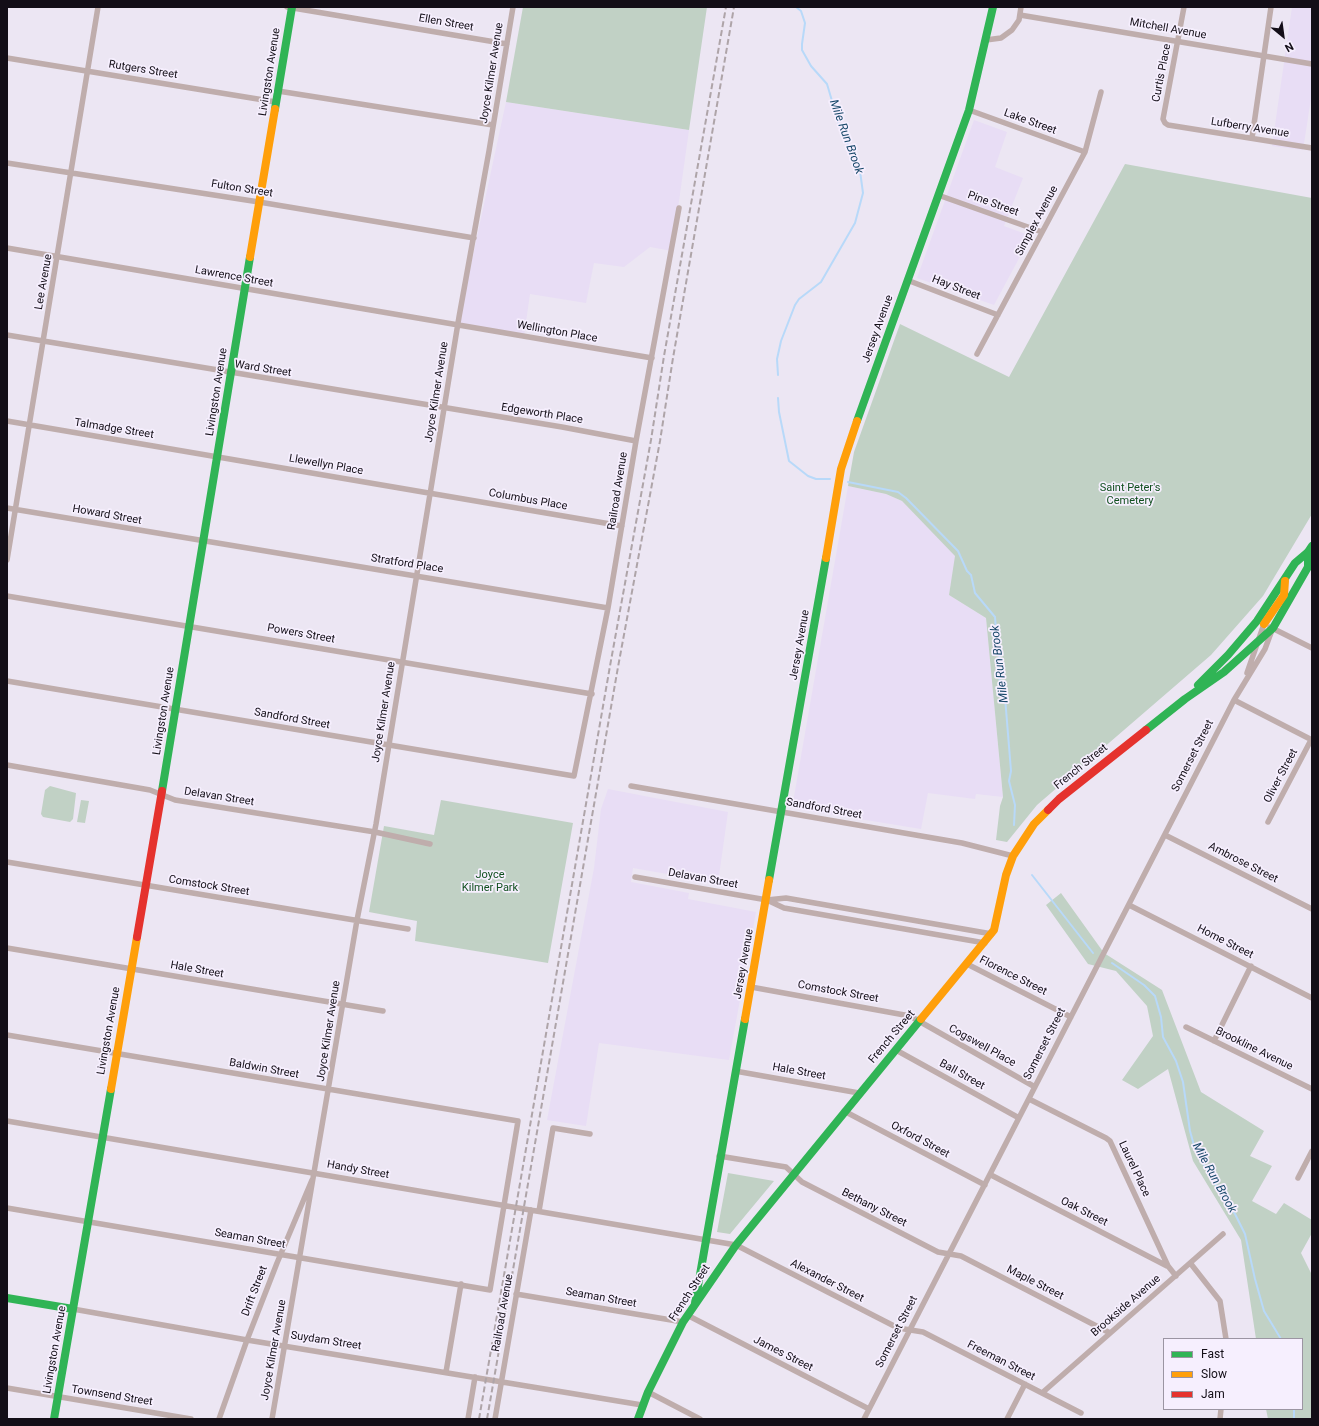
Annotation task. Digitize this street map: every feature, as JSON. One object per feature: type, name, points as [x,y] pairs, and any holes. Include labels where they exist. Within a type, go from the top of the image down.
[{"type":"main road","name":"Livingston Avenue","points":[[54,1419],[101,1137],[161,795],[260,202],[290,7]]},
{"type":"main road","name":"Jersey Avenue","points":[[695,1303],[719,1156],[767,900],[845,453],[968,110],[993,7]]},
{"type":"main road","name":"Somerset Street","points":[[1260,623],[1295,563],[1311,551]]},
{"type":"main road","name":"Somerset Street","points":[[1272,628],[1308,568],[1311,551]]},
{"type":"main road","name":"French Street","points":[[1185,699],[1260,623]]},
{"type":"main road","name":"French Street","points":[[638,1419],[648,1392],[685,1319],[736,1245],[844,1111],[992,934],[996,926],[1002,891],[1013,856],[1034,824],[1059,799],[1185,699],[1224,672],[1272,628]]},
{"type":"main road","name":"Suydam Street","points":[[7,1298],[73,1309]]},
{"type":"street","name":"Lee Avenue","points":[[7,560],[98,7]]},
{"type":"street","name":"Ellen Street","points":[[290,7],[507,44]]},
{"type":"street","name":"Joyce Kilmer Avenue","points":[[272,1419],[286,1346],[343,1005],[390,745],[416,576],[513,7]]},
{"type":"street","points":[[986,40],[1001,38],[1009,33],[1016,25],[1021,7]]},
{"type":"street","name":"Curtis Place","points":[[1184,7],[1163,119],[1168,125],[1184,128]]},
{"type":"street","points":[[1252,138],[1270,7]]},
{"type":"street","name":"Mitchell Avenue","points":[[1020,15],[1312,64]]},
{"type":"street","name":"Rutgers Street","points":[[7,58],[276,102]]},
{"type":"street","points":[[278,91],[493,124]]},
{"type":"street","name":"Simplex Avenue","points":[[978,354],[1085,152],[1101,92]]},
{"type":"street","name":"Lake Street","points":[[968,110],[1085,152]]},
{"type":"street","name":"Lufberry Avenue","points":[[1184,128],[1312,148]]},
{"type":"street","name":"Fulton Street","points":[[7,163],[260,202],[474,238]]},
{"type":"street","name":"Pine Street","points":[[938,195],[1042,232]]},
{"type":"street","name":"Railroad Avenue","points":[[574,776],[592,694],[608,608],[636,441],[679,208]]},
{"type":"street","name":"Lawrence Street","points":[[7,248],[458,325]]},
{"type":"street","name":"Hay Street","points":[[907,280],[998,315]]},
{"type":"street","name":"Wellington Place","points":[[458,325],[652,358]]},
{"type":"street","name":"Ward Street","points":[[7,335],[444,409]]},
{"type":"street","name":"Edgeworth Place","points":[[444,409],[562,427],[636,441]]},
{"type":"street","name":"Talmadge Street","points":[[7,421],[217,456]]},
{"type":"street","name":"Llewellyn Place","points":[[217,456],[431,493]]},
{"type":"street","name":"Columbus Place","points":[[431,493],[622,526]]},
{"type":"street","name":"Howard Street","points":[[7,508],[203,542]]},
{"type":"street","name":"Stratford Place","points":[[203,542],[608,608]]},
{"type":"street","name":"Powers Street","points":[[7,596],[189,625],[592,694]]},
{"type":"street","points":[[1260,623],[1312,648]]},
{"type":"street","name":"Somerset Street","points":[[1245,680],[1257,642],[1260,623]]},
{"type":"street","name":"Somerset Street","points":[[864,1419],[986,1185],[1029,1098],[1234,700],[1265,649],[1272,628]]},
{"type":"street","name":"Sandford Street","points":[[7,681],[574,776]]},
{"type":"street","points":[[1234,700],[1312,740]]},
{"type":"street","name":"Oliver Street","points":[[1268,822],[1312,740]]},
{"type":"street","name":"Delavan Street","points":[[7,765],[150,790],[175,800],[375,832],[430,844]]},
{"type":"street","name":"Sandford Street","points":[[631,786],[962,843],[1013,856]]},
{"type":"street","name":"Ambrose Street","points":[[1165,836],[1312,909]]},
{"type":"street","name":"Comstock Street","points":[[7,862],[408,929]]},
{"type":"street","name":"Delavan Street","points":[[635,877],[767,900],[784,908],[985,943]]},
{"type":"street","name":"Delavan Street","points":[[767,900],[786,898],[992,934]]},
{"type":"street","name":"Home Street","points":[[1129,905],[1312,998]]},
{"type":"street","points":[[867,922],[869,912]]},
{"type":"street","name":"Hale Street","points":[[7,948],[383,1011]]},
{"type":"street","name":"Florence Street","points":[[967,964],[1071,1016]]},
{"type":"street","points":[[1214,1041],[1251,966]]},
{"type":"street","name":"Comstock Street","points":[[751,987],[910,1016],[920,1021]]},
{"type":"street","name":"Cogswell Place","points":[[920,1021],[1035,1087]]},
{"type":"street","name":"Brookline Avenue","points":[[1186,1027],[1312,1089]]},
{"type":"street","name":"Baldwin Street","points":[[7,1035],[329,1090],[518,1120]]},
{"type":"street","name":"Ball Street","points":[[896,1050],[1019,1118]]},
{"type":"street","name":"Hale Street","points":[[735,1070],[859,1093]]},
{"type":"street","name":"Laurel Place","points":[[1029,1098],[1110,1141],[1168,1266]]},
{"type":"street","name":"Oxford Street","points":[[844,1111],[986,1185]]},
{"type":"street","name":"Railroad Avenue","points":[[490,1290],[518,1120]]},
{"type":"street","name":"Handy Street","points":[[7,1121],[706,1240]]},
{"type":"street","points":[[539,1211],[553,1128],[590,1134]]},
{"type":"street","points":[[1298,1178],[1312,1151]]},
{"type":"street","points":[[719,1156],[786,1167],[793,1174]]},
{"type":"street","name":"Drift Street","points":[[220,1419],[247,1340],[280,1254],[315,1173]]},
{"type":"street","name":"Bethany Street","points":[[793,1174],[802,1182],[938,1252],[950,1254]]},
{"type":"street","name":"Oak Street","points":[[991,1175],[1168,1266]]},
{"type":"street","name":"Seaman Street","points":[[7,1208],[462,1284],[490,1290]]},
{"type":"street","name":"Railroad Avenue","points":[[495,1419],[531,1210]]},
{"type":"street","name":"Brookside Avenue","points":[[1042,1393],[1191,1264],[1223,1234]]},
{"type":"street","name":"Alexander Street","points":[[706,1240],[736,1245],[898,1328],[911,1330]]},
{"type":"street","name":"Maple Street","points":[[950,1254],[961,1256],[1110,1333]]},
{"type":"street","points":[[1191,1264],[1220,1302],[1226,1338]]},
{"type":"street","points":[[1168,1266],[1176,1276]]},
{"type":"street","points":[[446,1372],[462,1284]]},
{"type":"street","name":"Seaman Street","points":[[516,1294],[685,1319]]},
{"type":"street","name":"Suydam Street","points":[[73,1309],[247,1340],[642,1405]]},
{"type":"street","name":"James Street","points":[[685,1319],[869,1410]]},
{"type":"street","name":"Freeman Street","points":[[911,1330],[923,1332],[1081,1413]]},
{"type":"street","points":[[468,1419],[475,1377]]},
{"type":"street","points":[[1007,1419],[1025,1384]]},
{"type":"street","name":"Townsend Street","points":[[7,1388],[191,1419]]},
{"type":"street","points":[[648,1392],[700,1419]]},
{"type":"shaded area","points":[[1292,7],[1312,7],[1312,92],[1303,150],[1272,146]]},
{"type":"shaded area","points":[[506,102],[689,130],[672,251],[650,247],[624,267],[594,263],[586,303],[530,294],[524,336],[458,325]]},
{"type":"shaded area","points":[[974,120],[1007,132],[995,167],[1023,178],[1004,226],[1031,236],[994,305],[917,278]]},
{"type":"shaded area","points":[[848,486],[886,494],[902,501],[956,556],[949,595],[986,618],[1003,797],[976,794],[975,799],[928,793],[921,829],[792,808]]},
{"type":"shaded area","points":[[608,789],[728,812],[718,883],[633,868],[631,882],[689,893],[688,899],[756,912],[729,1060],[599,1043],[586,1126],[547,1120],[594,868],[601,809]]},
{"type":"green space","points":[[523,7],[707,7],[689,130],[506,102]]},
{"type":"green space","name":"Saint Peter's Cemetery","points":[[1125,164],[1312,198],[1312,514],[1263,596],[1211,655],[1037,805],[1007,842],[996,840],[1000,806],[1003,797],[986,618],[949,595],[955,556],[902,501],[886,494],[848,486],[854,452],[900,324],[1009,377]]},
{"type":"green space","points":[[50,786],[76,793],[73,819],[70,822],[43,817],[41,814],[45,790]]},
{"type":"green space","points":[[81,800],[89,801],[85,823],[77,822]]},
{"type":"green space","name":"Joyce Kilmer Park","points":[[441,800],[573,823],[548,963],[415,941],[417,921],[369,912],[384,826],[434,835]]},
{"type":"green space","points":[[1061,893],[1104,953],[1162,990],[1201,1092],[1264,1131],[1250,1156],[1272,1166],[1252,1201],[1276,1214],[1284,1203],[1312,1220],[1312,1233],[1301,1253],[1312,1275],[1312,1419],[1268,1419],[1266,1410],[1303,1410],[1303,1338],[1256,1338],[1241,1240],[1193,1161],[1168,1069],[1138,1089],[1122,1080],[1153,1036],[1147,1006],[1116,971],[1088,964],[1046,905]]},
{"type":"green space","points":[[728,1173],[774,1181],[730,1234],[717,1232]]},
{"type":"waterway","name":"Mile Run Brook","points":[[778,375],[777,359],[781,341],[795,305],[799,299],[821,282],[855,223],[863,193],[860,171],[840,128],[827,84],[811,66],[802,50],[805,23],[801,11],[796,7]]},
{"type":"waterway","name":"Mile Run Brook","points":[[778,398],[779,412],[789,461],[808,476],[816,479],[830,479]]},
{"type":"waterway","name":"Mile Run Brook","points":[[848,482],[898,492],[906,498],[958,551],[967,571],[971,575],[975,593],[995,617],[1000,659],[1000,684],[1005,697],[1011,771],[1009,781],[1015,805],[1014,825]]},
{"type":"waterway","name":"Mile Run Brook","points":[[1032,875],[1093,953]]},
{"type":"waterway","name":"Mile Run Brook","points":[[1112,963],[1144,985],[1155,996],[1161,1017],[1163,1037],[1176,1061],[1183,1082],[1190,1131],[1195,1149],[1218,1189],[1235,1214],[1245,1234],[1264,1311],[1280,1338]]},
{"type":"waterway","name":"Mile Run Brook","points":[[1294,1410],[1294,1419]]},
{"type":"railway","points":[[479,1419],[726,7]]},
{"type":"railway","points":[[487,1419],[618,667],[660,441],[734,7]]},
{"type":"traffic: fast","points":[[275,109],[292,7]]},
{"type":"traffic: fast","points":[[857,421],[969,110],[993,7]]},
{"type":"traffic: fast","points":[[162,791],[250,257]]},
{"type":"traffic: fast","points":[[1198,685],[1228,655],[1257,621],[1295,563],[1308,552],[1312,546]]},
{"type":"traffic: fast","points":[[1146,730],[1185,699],[1224,672],[1273,628],[1308,567],[1308,552]]},
{"type":"traffic: fast","points":[[769,880],[826,558]]},
{"type":"traffic: fast","points":[[695,1303],[745,1019]]},
{"type":"traffic: fast","points":[[638,1419],[648,1392],[683,1322],[736,1245],[921,1019]]},
{"type":"traffic: fast","points":[[54,1419],[111,1089]]},
{"type":"traffic: fast","points":[[7,1298],[73,1309]]},
{"type":"traffic: slow","points":[[250,257],[275,109]]},
{"type":"traffic: slow","points":[[826,558],[841,469],[857,421]]},
{"type":"traffic: slow","points":[[1264,624],[1284,595],[1285,581]]},
{"type":"traffic: slow","points":[[921,1019],[994,930],[1006,875],[1013,856],[1034,824],[1048,810]]},
{"type":"traffic: slow","points":[[745,1019],[769,880]]},
{"type":"traffic: slow","points":[[111,1089],[137,937]]},
{"type":"traffic: jam","points":[[1048,810],[1059,799],[1146,730]]},
{"type":"traffic: jam","points":[[137,937],[162,791]]}]
